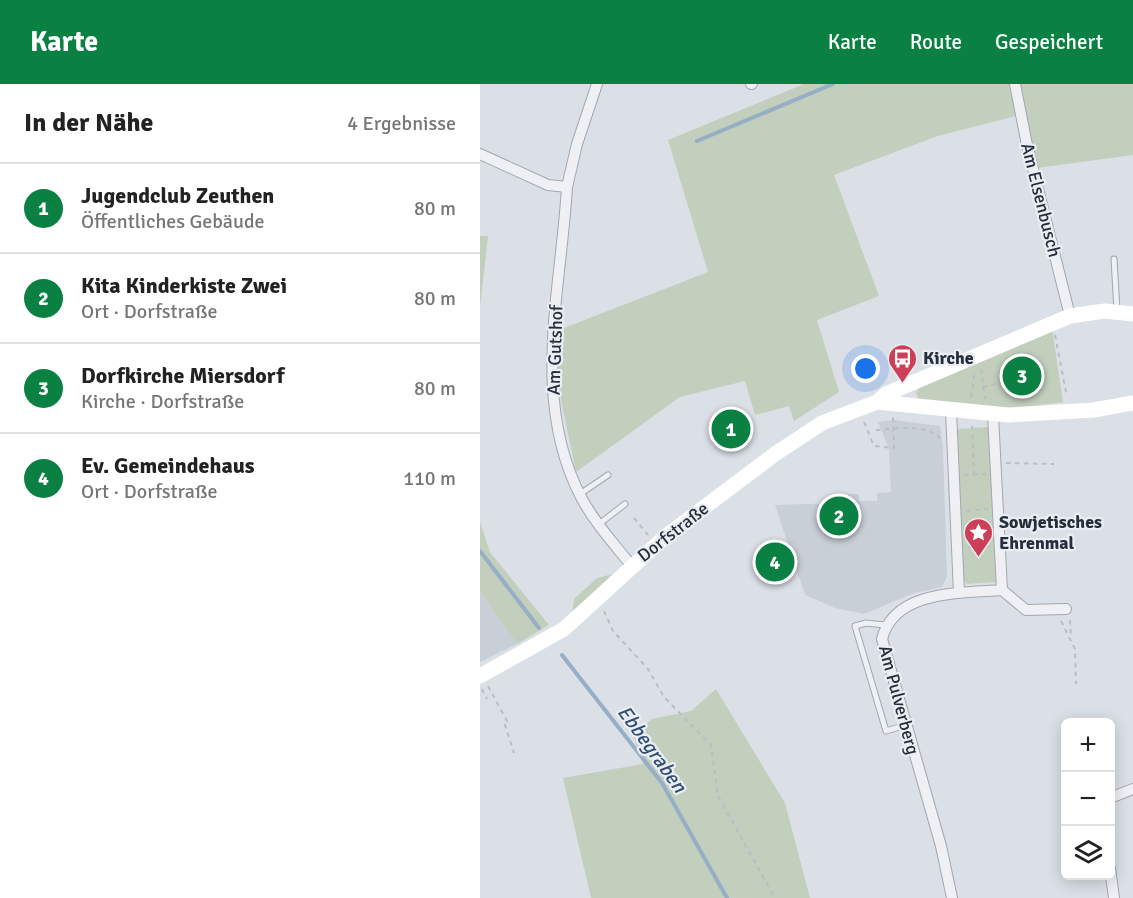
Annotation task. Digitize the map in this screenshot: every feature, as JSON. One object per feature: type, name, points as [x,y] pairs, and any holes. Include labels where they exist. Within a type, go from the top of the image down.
[{"type":"main road","name":"Dorfstraße","points":[[483,680],[564,629],[631,565],[716,498],[803,435],[834,417],[877,402],[886,394],[978,358],[1070,316],[1116,311],[1133,314]]},
{"type":"main road","name":"Dorfstraße","points":[[877,402],[951,411],[970,418],[989,415],[1069,412],[1133,403]]},
{"type":"street","name":"Am Gutshof","points":[[597,84],[577,144],[567,187],[551,377],[559,436],[567,465],[580,494],[599,524],[631,565]]},
{"type":"street","name":"Am Elsenbusch","points":[[1015,84],[1027,145],[1053,240],[1070,316]]},
{"type":"street","points":[[480,154],[548,184],[567,187]]},
{"type":"street","points":[[951,411],[952,476],[959,593]]},
{"type":"street","points":[[989,415],[1002,590],[1026,610],[1063,609]]},
{"type":"street","name":"Am Pulverberg","points":[[952,898],[940,846],[882,639],[885,626],[893,615],[908,606],[959,593],[1002,590]]},
{"type":"street","points":[[1115,796],[1133,789]]},
{"type":"street","points":[[1112,880],[1114,898]]},
{"type":"lane","points":[[1114,259],[1116,311]]},
{"type":"lane","points":[[580,494],[608,475]]},
{"type":"lane","points":[[599,524],[625,504]]},
{"type":"lane","points":[[885,626],[866,623],[855,626],[886,731],[906,725]]},
{"type":"path","points":[[1053,323],[1069,412]]},
{"type":"path","points":[[978,358],[989,415]]},
{"type":"path","points":[[974,474],[970,418],[978,358]]},
{"type":"path","points":[[983,387],[1004,382]]},
{"type":"path","points":[[864,422],[874,446],[894,448],[893,417]]},
{"type":"path","points":[[876,430],[913,429],[935,433]]},
{"type":"path","points":[[952,476],[974,474],[994,468],[1054,464]]},
{"type":"path","points":[[954,511],[996,509]]},
{"type":"path","points":[[634,518],[648,535]]},
{"type":"path","points":[[957,548],[999,546]]},
{"type":"path","points":[[1063,609],[1060,621],[1075,649],[1076,684]]},
{"type":"path","points":[[604,611],[613,631],[648,669],[664,697],[711,745],[718,796],[775,898]]},
{"type":"path","points":[[1071,626],[1071,640]]},
{"type":"path","points":[[483,680],[507,721],[504,722],[514,753]]},
{"type":"path","points":[[485,694],[487,699]]},
{"type":"shaded area","points":[[894,420],[940,426],[943,448],[947,577],[942,587],[914,593],[864,614],[835,608],[805,595],[775,505],[848,502],[848,494],[859,494],[859,501],[877,501],[877,493],[891,492],[889,449],[878,422]]},
{"type":"shaded area","points":[[480,591],[517,644],[480,662]]},
{"type":"green space","points":[[804,84],[1133,84],[1133,155],[1037,168],[1024,114],[938,136],[834,175],[879,296],[817,320],[839,392],[794,421],[789,406],[755,415],[745,381],[680,397],[576,472],[561,400],[558,361],[564,328],[708,272],[668,140]]},
{"type":"green space","points":[[480,236],[488,236],[480,307]]},
{"type":"green space","points":[[1052,328],[1063,402],[1003,410],[920,401],[916,393],[922,384]]},
{"type":"green space","points":[[988,427],[996,582],[967,584],[963,580],[955,429]]},
{"type":"green space","points":[[480,522],[490,552],[549,625],[517,644],[480,591]]},
{"type":"green space","points":[[613,574],[572,614],[574,599],[597,578]]},
{"type":"green space","points":[[716,689],[785,803],[810,898],[591,898],[563,778],[643,764],[633,735],[652,719],[691,711]]},
{"type":"waterway","points":[[697,141],[833,84]]},
{"type":"waterway","name":"Ebbegraben","points":[[480,551],[539,628]]},
{"type":"waterway","name":"Ebbegraben","points":[[562,655],[662,783],[727,898]]},
{"type":"place","name":"Dorfkirche Miersdorf","points":[[1022,376]]},
{"type":"place","name":"Kirche","points":[[902,384]]},
{"type":"place","name":"Jugendclub Zeuthen","points":[[731,429]]},
{"type":"place","name":"Kita Kinderkiste Zwei","points":[[839,516]]},
{"type":"place","name":"Sowjetisches Ehrenmal","points":[[978,558]]},
{"type":"place","name":"Ev. Gemeindehaus","points":[[775,562]]}]
